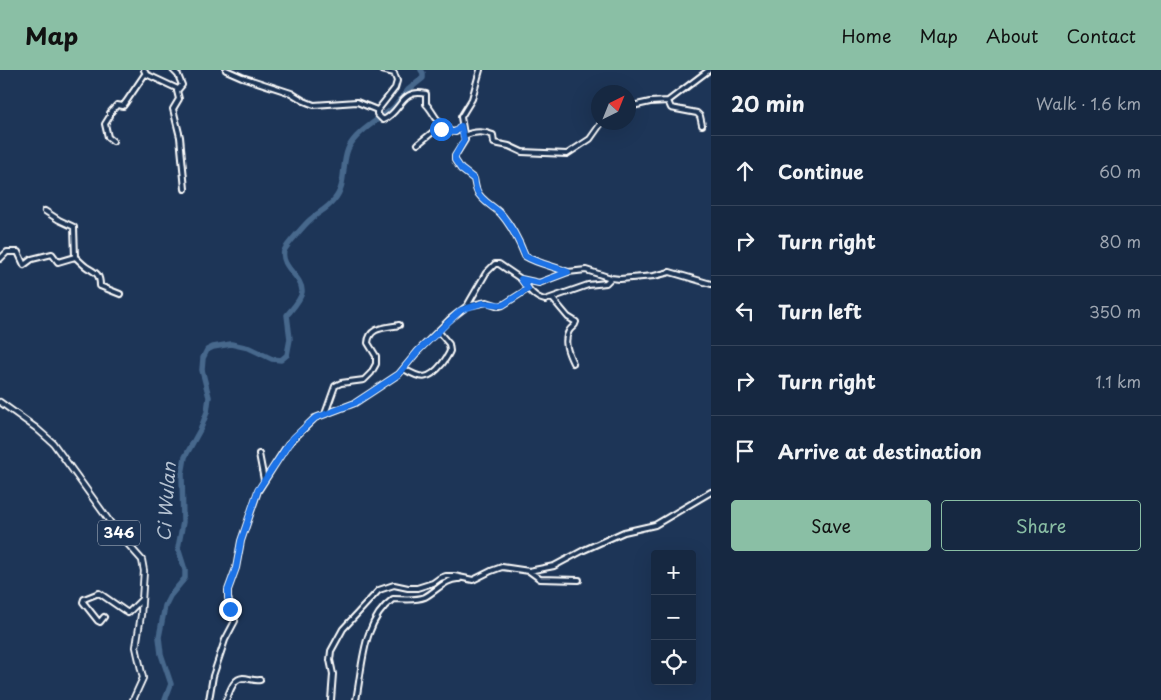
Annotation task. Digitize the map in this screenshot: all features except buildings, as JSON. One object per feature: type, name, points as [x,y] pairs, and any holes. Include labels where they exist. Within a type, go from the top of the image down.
[{"type":"main road","name":"346","points":[[0,402],[53,443],[118,533],[140,558],[144,571],[136,647],[143,678],[133,700]]},
{"type":"street","points":[[173,70],[178,74],[182,85],[176,94],[179,100],[173,109],[179,130],[185,189]]},
{"type":"street","points":[[226,70],[291,93],[314,105],[357,102],[377,112],[385,120],[409,94],[417,92],[426,94],[426,104],[442,125],[447,127],[450,133],[457,131],[461,126]]},
{"type":"street","points":[[377,112],[398,81],[395,73],[382,70]]},
{"type":"street","points":[[480,70],[472,99],[462,118],[461,126],[464,142],[455,156],[456,162],[461,169],[474,179],[476,190],[480,196],[510,224],[518,237],[525,256],[568,272]]},
{"type":"street","points":[[636,105],[668,101],[709,70]]},
{"type":"street","points":[[113,141],[108,137],[105,124],[110,113],[117,105],[122,106],[126,102],[145,72],[178,89]]},
{"type":"street","points":[[668,101],[672,108],[698,113],[702,125]]},
{"type":"street","points":[[418,144],[434,131],[440,129],[442,125]]},
{"type":"street","points":[[464,136],[473,132],[488,133],[493,136],[494,143],[510,146],[520,151],[566,154],[590,139],[596,130]]},
{"type":"street","points":[[45,211],[59,220],[74,226],[75,257],[88,268],[94,270],[100,278],[100,286],[120,294]]},
{"type":"street","points":[[0,259],[6,252],[16,251],[24,265],[32,259],[52,254],[58,262],[75,257]]},
{"type":"street","points":[[467,306],[486,273],[495,264],[502,264],[521,279],[528,289],[540,299],[545,300],[588,285],[606,283],[611,278]]},
{"type":"street","points":[[521,279],[539,283],[568,272],[592,271],[611,278],[625,279],[670,272],[711,284]]},
{"type":"street","points":[[209,700],[215,670],[225,640],[235,621],[228,598],[228,590],[236,568],[241,541],[258,490],[292,439],[315,418],[355,403],[404,369],[438,330],[467,306],[486,302],[499,306],[503,305],[528,289]]},
{"type":"street","points":[[552,298],[568,317],[576,322],[576,326],[569,332],[567,342],[573,363]]},
{"type":"street","points":[[325,414],[335,386],[341,383],[364,380],[375,367],[376,358],[368,343],[370,335],[377,330],[399,325]]},
{"type":"street","points":[[404,369],[423,377],[430,376],[436,371],[450,351],[449,344],[438,330]]},
{"type":"street","points":[[259,454],[264,480]]},
{"type":"street","points":[[356,700],[364,652],[374,622],[378,613],[392,599],[422,598],[453,579],[474,580],[502,567],[529,571],[554,566],[624,532],[655,525],[711,492]]},
{"type":"street","points":[[529,571],[540,579],[579,580]]},
{"type":"street","points":[[331,700],[333,674],[330,660],[331,651],[343,630],[379,590],[394,585],[417,588],[446,576],[457,576],[462,579]]},
{"type":"street","points":[[104,617],[98,622],[83,602],[84,599],[99,593],[128,613],[142,600]]},
{"type":"street","points":[[226,700],[233,685],[239,680],[243,678],[254,681],[260,680]]},
{"type":"waterway","name":"Ci Wulan","points":[[165,700],[171,684],[161,654],[159,637],[165,606],[170,596],[185,578],[185,570],[178,548],[183,522],[182,474],[185,457],[201,428],[207,412],[209,397],[202,370],[203,358],[207,350],[231,344],[249,348],[272,359],[281,360],[287,355],[290,339],[287,315],[298,301],[302,292],[299,282],[285,262],[284,251],[305,225],[329,206],[338,194],[341,188],[346,155],[351,143],[362,131],[393,108],[408,90],[423,78],[421,70]]},
{"type":"route","points":[[230,609],[228,590],[236,568],[244,530],[258,490],[292,439],[318,416],[355,403],[399,374],[418,351],[449,320],[467,306],[486,302],[499,306],[503,305],[528,289],[521,279],[539,283],[568,272],[525,256],[518,237],[510,224],[496,208],[480,196],[476,190],[474,179],[461,169],[454,159],[465,138],[461,126],[457,131],[450,133],[442,125],[441,129]]}]
